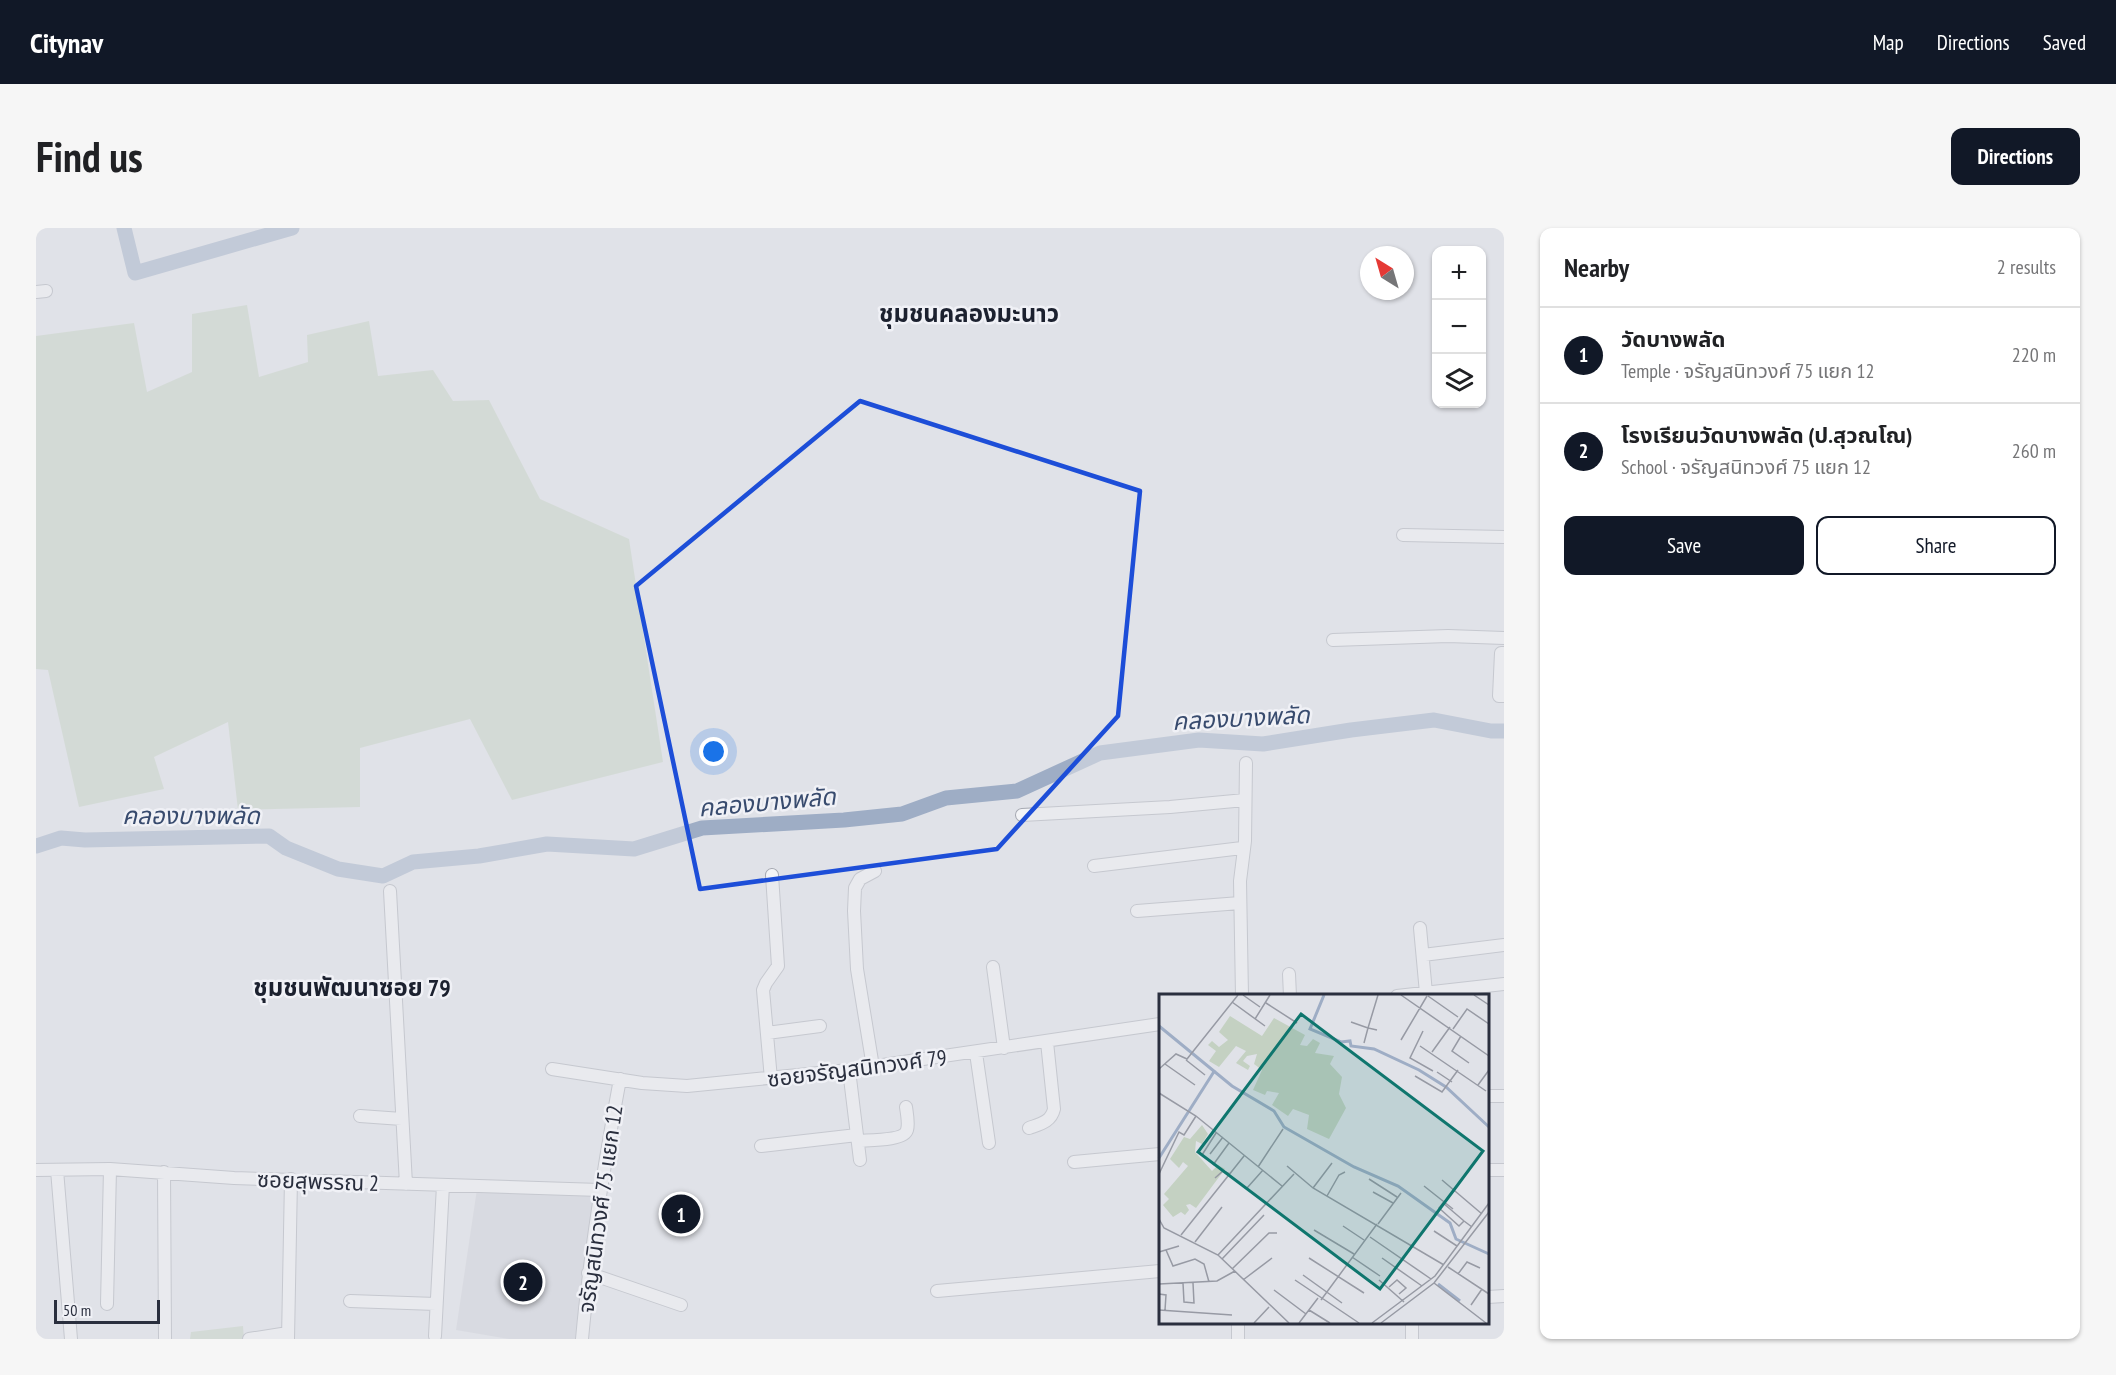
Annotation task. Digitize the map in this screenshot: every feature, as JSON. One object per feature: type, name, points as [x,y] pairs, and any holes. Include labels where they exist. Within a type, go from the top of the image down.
[{"type":"street","points":[[1402,535],[1504,537]]},
{"type":"street","points":[[1333,640],[1448,636],[1504,638]]},
{"type":"street","points":[[1504,653],[1501,653],[1499,696],[1504,696]]},
{"type":"street","points":[[1242,994],[1240,903],[1242,853],[1245,841],[1246,764]]},
{"type":"street","points":[[1022,815],[1170,807],[1245,800]]},
{"type":"street","points":[[1094,866],[1242,853]]},
{"type":"street","points":[[873,1067],[857,969],[854,911],[855,888],[860,879],[876,872]]},
{"type":"street","points":[[771,875],[778,966],[763,990],[771,1079]]},
{"type":"street","points":[[390,891],[406,1184]]},
{"type":"street","points":[[1137,911],[1240,903]]},
{"type":"street","points":[[1420,928],[1426,993]]},
{"type":"street","points":[[1422,955],[1504,945]]},
{"type":"street","points":[[993,967],[1004,1048]]},
{"type":"street","points":[[1289,974],[1290,994]]},
{"type":"street","points":[[1416,994],[1504,984]]},
{"type":"street","name":"ซอยจรัญสนิทวงศ์ 79","points":[[552,1069],[670,1086],[687,1086],[873,1067],[1159,1024]]},
{"type":"street","points":[[766,1034],[820,1026]]},
{"type":"street","points":[[1029,1128],[1046,1122],[1053,1115],[1047,1042]]},
{"type":"street","points":[[976,1053],[989,1143]]},
{"type":"street","points":[[849,1070],[860,1160]]},
{"type":"street","name":"จรัญสนิทวงศ์ 75 แยก 12","points":[[582,1339],[588,1273],[600,1190],[620,1078]]},
{"type":"street","points":[[761,1146],[858,1138],[899,1138],[906,1134],[908,1129],[906,1107]]},
{"type":"street","points":[[360,1116],[402,1119]]},
{"type":"street","points":[[1074,1162],[1159,1154]]},
{"type":"street","points":[[107,1304],[110,1169]]},
{"type":"street","name":"ซอยสุพรรณ 2","points":[[36,1170],[110,1169],[234,1178],[600,1190]]},
{"type":"street","points":[[57,1170],[71,1339]]},
{"type":"street","points":[[164,1172],[165,1339]]},
{"type":"street","points":[[249,1339],[288,1336],[291,1179]]},
{"type":"street","points":[[435,1336],[443,1185]]},
{"type":"street","points":[[937,1291],[1159,1271]]},
{"type":"street","points":[[588,1273],[681,1305]]},
{"type":"street","points":[[1489,1297],[1504,1296]]},
{"type":"street","points":[[350,1301],[436,1304]]},
{"type":"street","points":[[1412,1324],[1412,1339]]},
{"type":"highlighted area","points":[[860,401],[1140,491],[1118,716],[997,849],[700,889],[636,586]]},
{"type":"shaded area","points":[[477,1189],[596,1194],[575,1339],[509,1339],[456,1330]]},
{"type":"green space","points":[[247,305],[259,377],[308,362],[307,335],[369,321],[378,376],[433,370],[453,401],[489,400],[540,499],[629,539],[663,762],[512,800],[470,719],[360,748],[360,807],[238,810],[228,722],[154,757],[164,789],[79,807],[48,670],[36,669],[36,336],[134,323],[147,392],[192,372],[192,314]]},
{"type":"green space","points":[[243,1326],[244,1339],[190,1339],[191,1332]]},
{"type":"waterway","points":[[124,228],[135,273],[292,228]]},
{"type":"waterway","name":"คลองบางพลัด","points":[[36,846],[61,838],[85,840],[269,836],[286,848],[338,869],[383,876],[413,862],[479,856],[547,844],[634,849],[702,828],[844,820],[902,814],[946,798],[1017,791],[1100,753],[1199,740],[1263,744],[1434,720],[1491,731],[1504,731]]},
{"type":"place","name":"วัดบางพลัด","points":[[681,1214]]},
{"type":"place","name":"โรงเรียนวัดบางพลัด (ป.สุวณโณ)","points":[[523,1282]]},
{"type":"district","name":"ชุมชนคลองมะนาว","points":[[969,313]]},
{"type":"district","name":"ชุมชนพัฒนาซอย 79","points":[[352,987]]}]
